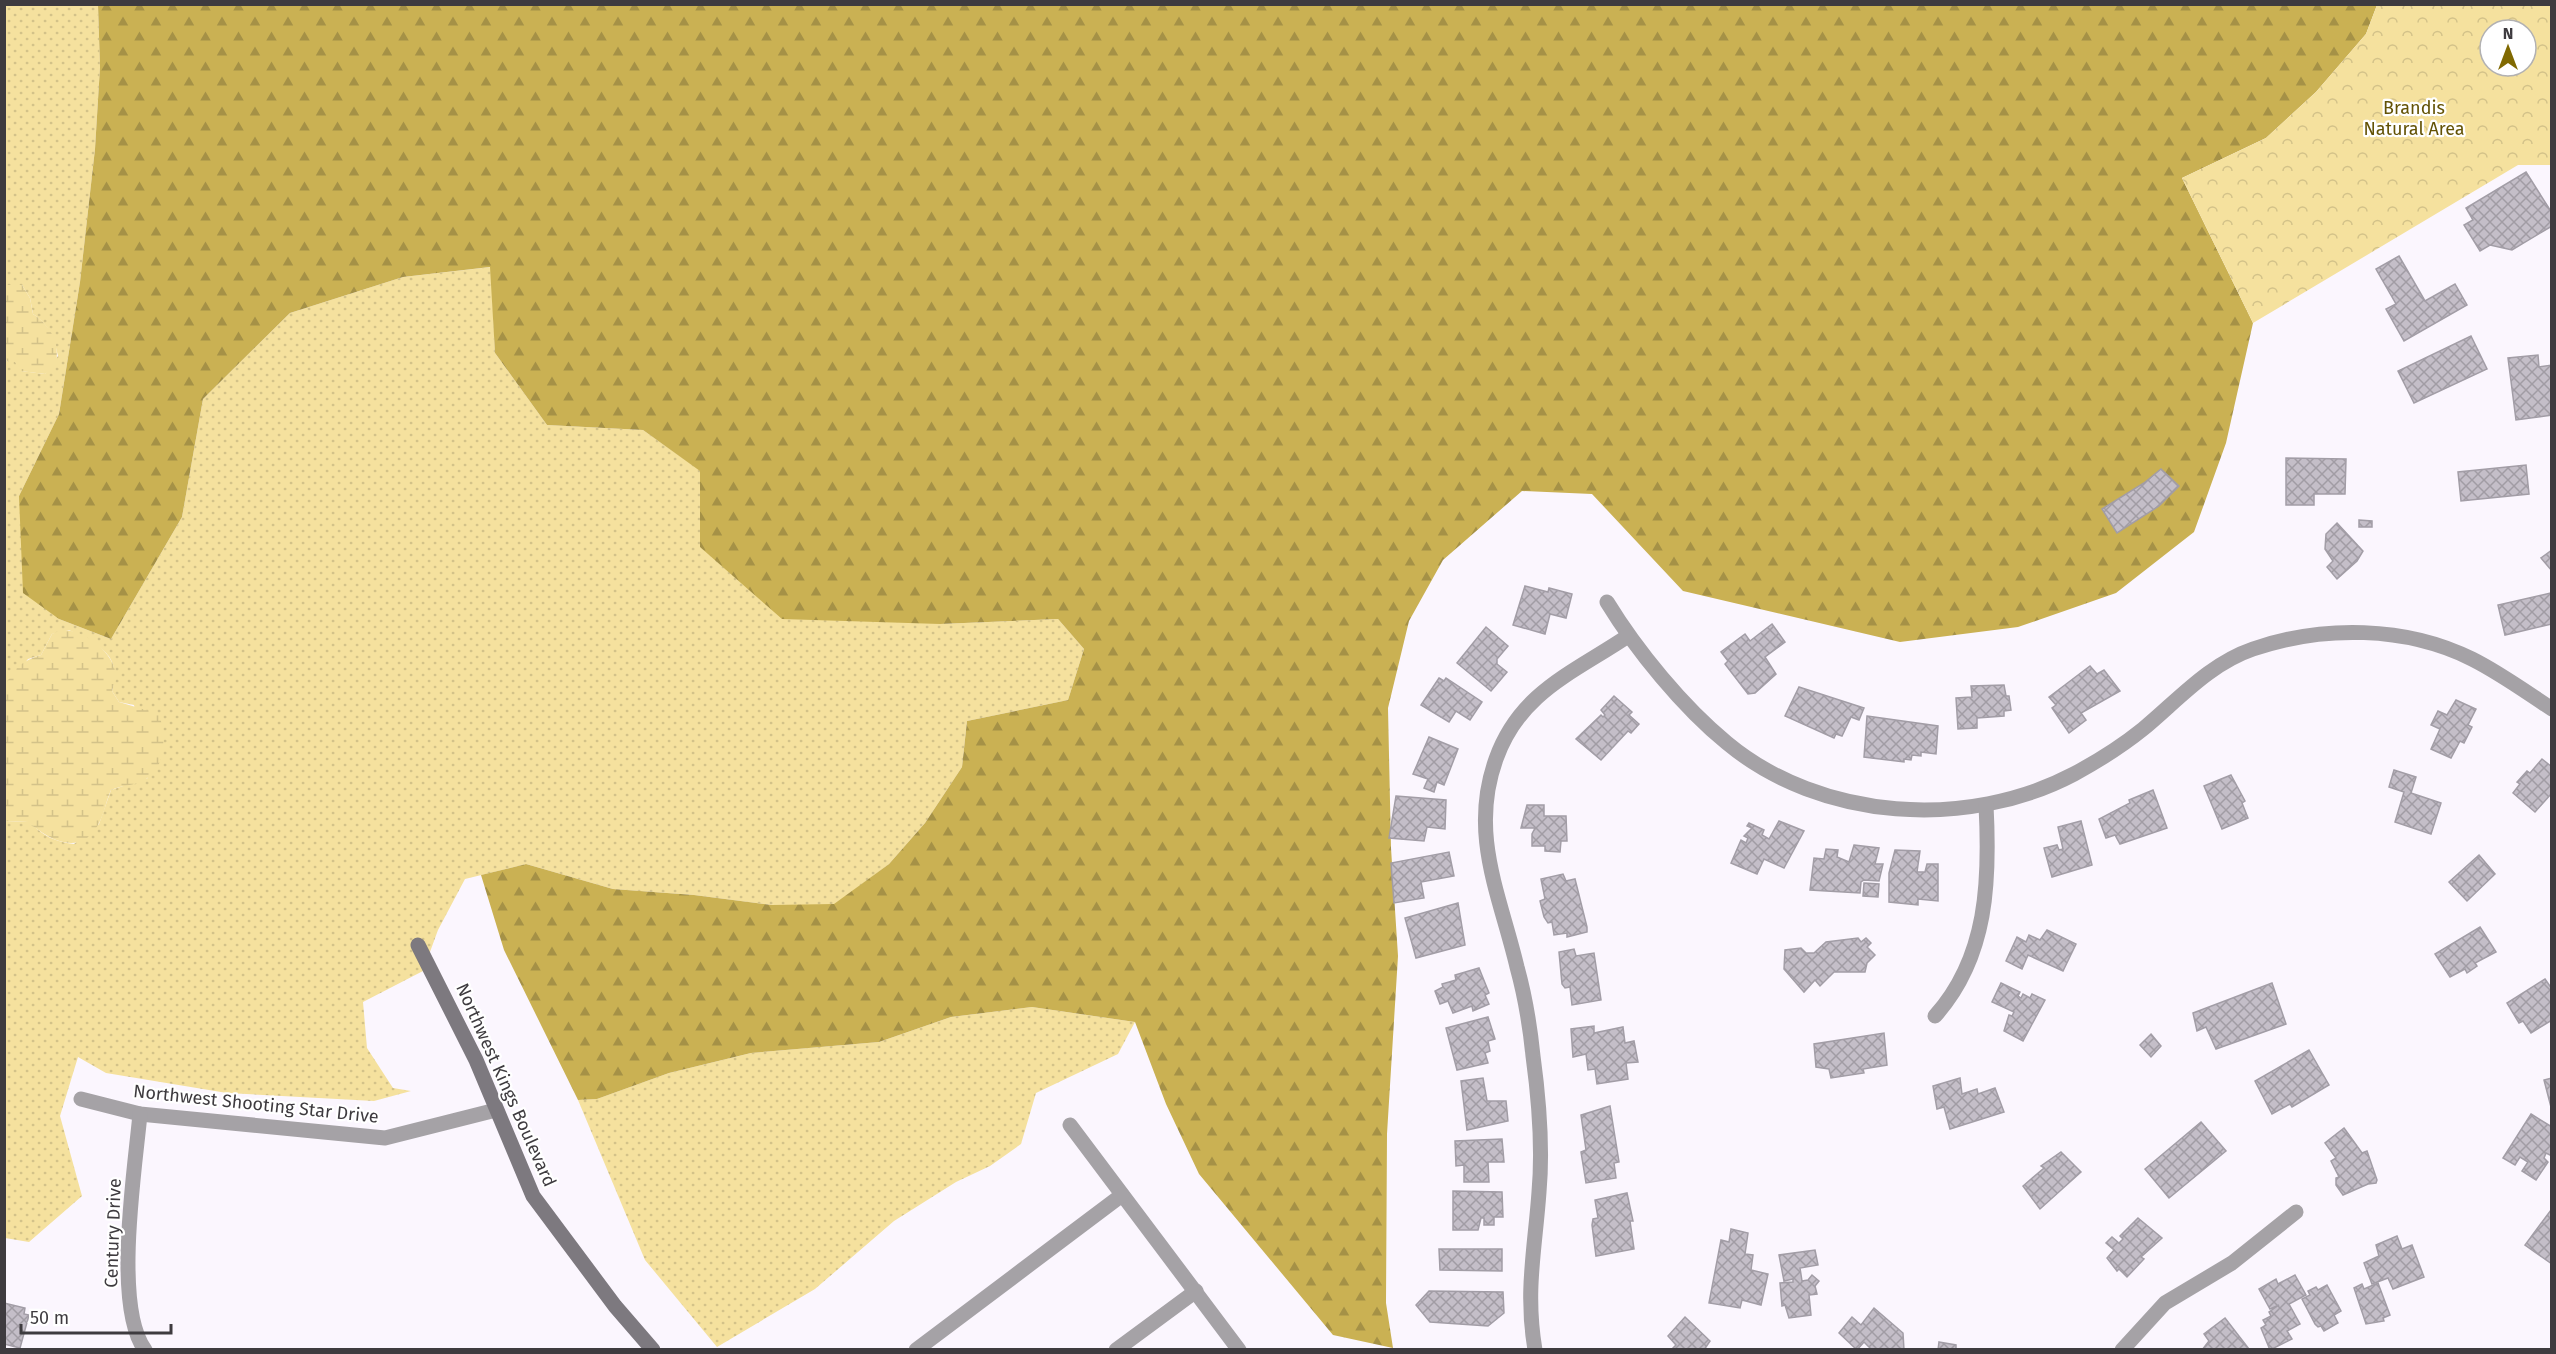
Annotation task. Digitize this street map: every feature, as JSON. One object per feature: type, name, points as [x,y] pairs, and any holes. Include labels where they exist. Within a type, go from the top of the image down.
[{"type":"street","points":[[1607,602],[1628,636],[1677,695],[1729,745],[1790,781],[1831,797],[1877,806],[1910,809],[1961,809],[1986,805],[2046,787],[2075,774],[2118,748],[2176,697],[2212,670],[2252,649],[2293,639],[2366,633],[2427,642],[2470,658],[2497,672],[2552,709]]},
{"type":"street","points":[[1534,1350],[1529,1286],[1540,1191],[1540,1135],[1534,1058],[1517,967],[1485,848],[1484,825],[1487,792],[1504,739],[1523,709],[1561,677],[1628,636]]},
{"type":"street","points":[[1935,1016],[1958,986],[1975,947],[1982,921],[1989,859],[1986,805]]},
{"type":"street","name":"Northwest Kings Boulevard","points":[[418,945],[476,1060],[533,1197],[615,1306],[653,1350]]},
{"type":"street","name":"Northwest Shooting Star Drive","points":[[81,1099],[140,1114],[385,1138],[496,1110]]},
{"type":"street","name":"Century Drive","points":[[140,1114],[130,1212],[129,1267],[133,1325],[145,1350]]},
{"type":"street","points":[[1070,1125],[1239,1350]]},
{"type":"street","points":[[916,1350],[1122,1195]]},
{"type":"street","points":[[2122,1350],[2165,1303],[2232,1263],[2296,1212]]},
{"type":"street","points":[[1116,1350],[1196,1291]]},
{"type":"green space","points":[[5,4],[98,5],[100,67],[95,149],[80,282],[59,414],[19,496],[59,619],[111,639],[182,517],[203,399],[290,313],[403,277],[491,267],[495,353],[547,425],[643,430],[701,471],[700,547],[940,624],[1058,619],[1084,649],[1068,700],[967,721],[962,767],[925,823],[889,864],[834,905],[772,905],[694,895],[613,889],[526,864],[465,879],[438,930],[423,971],[363,1002],[367,1048],[393,1088],[411,1091],[374,1101],[227,1093],[106,1073],[78,1057],[60,1116],[82,1196],[29,1242],[5,1238],[5,821],[29,822],[49,837],[60,842],[74,844],[99,824],[111,790],[148,778],[134,705],[119,702],[112,691],[114,668],[111,659],[98,646],[69,630],[52,634],[41,655],[28,659],[5,689],[5,358],[8,362],[15,361],[21,371],[45,374],[58,356],[50,332],[33,314],[30,298],[22,285],[5,285]]},
{"type":"green space","points":[[98,5],[2377,5],[2366,34],[2316,92],[2266,138],[2182,178],[2253,323],[2226,443],[2194,532],[2116,593],[2018,627],[1900,642],[1683,591],[1592,494],[1522,491],[1443,560],[1409,621],[1388,708],[1391,848],[1398,956],[1387,1134],[1386,1303],[1393,1348],[1333,1335],[1199,1174],[1166,1104],[1135,1022],[1032,1007],[951,1017],[879,1042],[751,1053],[669,1073],[597,1099],[578,1100],[504,950],[481,875],[526,864],[613,889],[694,895],[772,905],[834,904],[889,864],[925,823],[962,767],[967,721],[1068,700],[1084,649],[1058,619],[940,624],[782,619],[700,547],[700,471],[643,430],[547,425],[495,353],[490,267],[403,277],[290,313],[203,399],[182,517],[111,639],[59,619],[23,593],[19,496],[59,414],[80,282],[95,149],[100,67]]},
{"type":"green space","name":"Brandis Natural Area","points":[[2377,5],[2551,5],[2551,165],[2518,165],[2253,323],[2182,178],[2266,138],[2316,92],[2366,34]]},
{"type":"green space","points":[[4,285],[22,285],[30,298],[33,314],[45,324],[53,336],[57,349],[56,365],[45,374],[20,371],[15,362],[8,362],[5,358]]},
{"type":"green space","points":[[61,630],[79,633],[104,651],[114,668],[116,679],[112,691],[119,702],[159,714],[164,744],[155,771],[138,783],[111,790],[102,817],[91,835],[82,841],[73,843],[45,835],[28,822],[5,821],[6,685],[16,669],[29,659],[41,655],[52,634]]},
{"type":"green space","points":[[1032,1007],[1135,1022],[1118,1054],[1036,1093],[1021,1144],[990,1166],[956,1182],[894,1221],[815,1289],[717,1347],[645,1260],[578,1100],[597,1099],[669,1073],[751,1053],[879,1042],[951,1017]]},
{"type":"building","points":[[2526,172],[2552,213],[2552,226],[2512,250],[2490,245],[2480,251],[2464,225],[2473,220],[2466,208]]},
{"type":"building","points":[[2399,256],[2425,301],[2455,284],[2467,305],[2404,341],[2386,309],[2396,304],[2376,269]]},
{"type":"building","points":[[2471,336],[2487,369],[2414,403],[2398,371]]},
{"type":"building","points":[[2538,355],[2539,367],[2552,365],[2552,415],[2516,420],[2508,358]]},
{"type":"building","points":[[2286,458],[2346,459],[2345,494],[2314,494],[2314,505],[2286,505]]},
{"type":"building","points":[[2526,465],[2529,494],[2461,501],[2458,472]]},
{"type":"building","points":[[2161,469],[2179,486],[2159,506],[2117,533],[2102,509],[2144,483]]},
{"type":"building","points":[[2359,520],[2372,521],[2372,527],[2359,527]]},
{"type":"building","points":[[2337,523],[2363,551],[2357,561],[2337,579],[2327,567],[2333,561],[2325,549],[2326,534]]},
{"type":"building","points":[[2552,550],[2552,571],[2541,558]]},
{"type":"building","points":[[1525,586],[1548,592],[1549,588],[1572,594],[1566,618],[1550,614],[1545,634],[1513,625]]},
{"type":"building","points":[[2551,593],[2552,624],[2505,635],[2498,605]]},
{"type":"building","points":[[1772,624],[1785,642],[1765,657],[1776,674],[1755,693],[1748,694],[1725,664],[1728,661],[1721,652],[1745,634],[1750,641]]},
{"type":"building","points":[[1486,627],[1508,646],[1497,659],[1497,664],[1507,672],[1491,691],[1457,663]]},
{"type":"building","points":[[2090,666],[2097,674],[2104,670],[2120,691],[2081,713],[2086,720],[2069,733],[2052,708],[2056,705],[2049,697]]},
{"type":"building","points":[[1439,678],[1444,681],[1446,678],[1482,702],[1470,720],[1456,711],[1449,722],[1421,705]]},
{"type":"building","points":[[2004,685],[2006,696],[2009,696],[2011,710],[2004,711],[2004,716],[1977,718],[1977,728],[1958,729],[1956,698],[1972,697],[1971,686]]},
{"type":"building","points":[[1799,687],[1864,708],[1859,720],[1851,717],[1842,736],[1836,734],[1834,738],[1785,716]]},
{"type":"building","points":[[1614,696],[1632,712],[1629,715],[1639,724],[1631,733],[1628,731],[1601,760],[1576,739],[1601,715],[1603,717],[1605,715],[1601,710]]},
{"type":"building","points":[[2456,700],[2476,709],[2468,725],[2472,727],[2464,743],[2460,741],[2451,758],[2431,749],[2440,729],[2431,725],[2438,711],[2447,715]]},
{"type":"building","points":[[1867,716],[1938,726],[1936,754],[1921,752],[1921,756],[1912,755],[1911,760],[1904,759],[1904,762],[1864,757]]},
{"type":"building","points":[[1429,737],[1458,749],[1444,785],[1437,782],[1434,792],[1424,788],[1428,779],[1413,774]]},
{"type":"building","points":[[2542,759],[2552,767],[2552,793],[2535,812],[2513,793],[2520,784],[2517,782],[2527,771],[2530,773]]},
{"type":"building","points":[[2394,770],[2416,777],[2411,793],[2441,803],[2431,834],[2395,822],[2404,792],[2389,787]]},
{"type":"building","points":[[2231,775],[2245,801],[2242,803],[2248,818],[2222,829],[2204,786]]},
{"type":"building","points":[[2153,790],[2167,828],[2120,844],[2115,835],[2106,838],[2099,819],[2130,803],[2129,800]]},
{"type":"building","points":[[1396,796],[1446,800],[1445,829],[1427,827],[1424,841],[1389,838]]},
{"type":"building","points":[[1527,805],[1544,805],[1544,816],[1566,816],[1567,841],[1561,841],[1560,852],[1545,851],[1545,846],[1532,846],[1532,834],[1535,828],[1521,828]]},
{"type":"building","points":[[1779,821],[1804,831],[1784,868],[1764,859],[1757,874],[1731,863],[1741,840],[1746,843],[1748,838],[1744,836],[1752,828],[1747,826],[1749,823],[1764,830],[1762,835],[1769,839]]},
{"type":"building","points":[[2081,821],[2092,865],[2052,877],[2044,848],[2057,845],[2059,850],[2063,849],[2058,827]]},
{"type":"building","points":[[1854,845],[1879,848],[1875,864],[1883,864],[1879,881],[1864,880],[1861,882],[1860,893],[1810,890],[1814,858],[1824,859],[1826,849],[1838,850],[1837,857],[1849,862]]},
{"type":"building","points":[[1895,850],[1920,851],[1917,872],[1925,872],[1927,864],[1938,864],[1938,901],[1918,899],[1918,905],[1889,902],[1889,873]]},
{"type":"building","points":[[1449,852],[1454,876],[1421,882],[1424,898],[1394,903],[1391,863]]},
{"type":"building","points":[[2479,855],[2495,874],[2467,901],[2449,882]]},
{"type":"building","points":[[1563,874],[1566,881],[1575,879],[1587,927],[1587,932],[1567,937],[1567,933],[1554,935],[1552,922],[1548,923],[1544,917],[1540,901],[1545,899],[1541,879]]},
{"type":"building","points":[[1864,883],[1879,884],[1878,897],[1863,896]]},
{"type":"building","points":[[1458,903],[1465,945],[1416,958],[1405,918]]},
{"type":"building","points":[[2480,927],[2496,952],[2475,963],[2477,966],[2467,973],[2465,969],[2450,977],[2435,954]]},
{"type":"building","points":[[2047,930],[2076,944],[2063,971],[2028,955],[2022,969],[2006,961],[2017,937],[2026,942],[2029,935],[2040,940]]},
{"type":"building","points":[[1858,938],[1861,942],[1866,938],[1871,943],[1867,947],[1875,955],[1867,963],[1865,972],[1834,972],[1820,986],[1815,980],[1804,992],[1784,969],[1785,950],[1801,948],[1806,953],[1814,953],[1826,942]]},
{"type":"building","points":[[1574,949],[1576,956],[1594,953],[1601,1000],[1572,1005],[1570,987],[1565,988],[1562,984],[1559,952]]},
{"type":"building","points":[[1479,968],[1489,993],[1485,995],[1489,1004],[1473,1011],[1472,1006],[1453,1013],[1448,1001],[1440,1004],[1435,991],[1443,987],[1442,984],[1456,980],[1455,975]]},
{"type":"building","points":[[2545,979],[2552,989],[2552,1020],[2531,1033],[2523,1021],[2519,1023],[2507,1003]]},
{"type":"building","points":[[2001,983],[2020,992],[2018,996],[2021,998],[2023,994],[2030,998],[2032,994],[2045,1000],[2023,1041],[2004,1031],[2009,1015],[2012,1016],[2014,1012],[1992,1002]]},
{"type":"building","points":[[2272,983],[2286,1024],[2216,1049],[2206,1027],[2197,1031],[2193,1013]]},
{"type":"building","points":[[1488,1017],[1495,1039],[1488,1041],[1490,1051],[1485,1053],[1488,1063],[1457,1070],[1446,1028]]},
{"type":"building","points":[[1594,1026],[1594,1033],[1623,1027],[1625,1043],[1634,1041],[1638,1062],[1626,1063],[1628,1079],[1597,1084],[1595,1069],[1588,1070],[1586,1054],[1573,1057],[1571,1029]]},
{"type":"building","points":[[1884,1033],[1887,1065],[1863,1069],[1864,1073],[1831,1078],[1829,1069],[1816,1067],[1814,1044]]},
{"type":"building","points":[[2151,1034],[2161,1046],[2151,1057],[2140,1045]]},
{"type":"building","points":[[2309,1050],[2329,1085],[2292,1107],[2290,1104],[2272,1114],[2255,1081]]},
{"type":"building","points":[[1483,1078],[1487,1101],[1506,1101],[1508,1121],[1467,1130],[1461,1081]]},
{"type":"building","points":[[1960,1078],[1962,1094],[1977,1089],[1978,1094],[1995,1088],[2004,1112],[1950,1129],[1944,1107],[1937,1109],[1933,1086]]},
{"type":"building","points":[[2552,1078],[2552,1111],[2544,1080]]},
{"type":"building","points":[[1610,1106],[1619,1162],[1614,1163],[1616,1178],[1586,1183],[1581,1152],[1586,1150],[1581,1115]]},
{"type":"building","points":[[2531,1114],[2552,1127],[2552,1156],[2546,1153],[2544,1158],[2548,1162],[2536,1180],[2522,1171],[2528,1162],[2520,1157],[2515,1165],[2503,1158]]},
{"type":"building","points":[[2201,1122],[2226,1151],[2169,1198],[2145,1169]]},
{"type":"building","points":[[2344,1128],[2362,1153],[2367,1151],[2377,1180],[2376,1183],[2343,1195],[2336,1185],[2336,1178],[2339,1177],[2331,1161],[2336,1158],[2325,1143]]},
{"type":"building","points":[[1502,1139],[1504,1162],[1488,1162],[1489,1182],[1464,1182],[1464,1165],[1456,1166],[1455,1141]]},
{"type":"building","points":[[2061,1152],[2081,1172],[2040,1209],[2023,1186],[2044,1168],[2041,1166]]},
{"type":"building","points":[[1453,1191],[1502,1192],[1503,1217],[1494,1217],[1494,1225],[1484,1225],[1484,1218],[1481,1218],[1478,1230],[1453,1230]]},
{"type":"building","points":[[1627,1193],[1633,1221],[1630,1221],[1634,1249],[1596,1256],[1592,1225],[1593,1219],[1598,1218],[1595,1200]]},
{"type":"building","points":[[2552,1210],[2552,1264],[2525,1245]]},
{"type":"building","points":[[2138,1218],[2162,1238],[2141,1257],[2144,1259],[2127,1277],[2119,1269],[2117,1271],[2107,1258],[2114,1250],[2106,1243],[2112,1237],[2119,1243],[2123,1239],[2120,1236]]},
{"type":"building","points":[[1731,1229],[1748,1233],[1745,1254],[1753,1255],[1751,1270],[1768,1274],[1761,1305],[1742,1300],[1740,1308],[1709,1303],[1721,1240],[1729,1242]]},
{"type":"building","points":[[2397,1236],[2402,1249],[2412,1245],[2424,1277],[2393,1289],[2388,1278],[2372,1284],[2364,1263],[2379,1256],[2376,1245]]},
{"type":"building","points":[[1439,1249],[1502,1249],[1502,1271],[1440,1270]]},
{"type":"building","points":[[1815,1250],[1818,1265],[1800,1268],[1802,1281],[1808,1280],[1812,1275],[1819,1281],[1815,1286],[1817,1294],[1809,1295],[1811,1315],[1789,1318],[1785,1305],[1782,1306],[1780,1283],[1793,1282],[1793,1279],[1784,1281],[1779,1255]]},
{"type":"building","points":[[2295,1275],[2306,1295],[2289,1304],[2300,1324],[2287,1331],[2292,1339],[2270,1350],[2261,1328],[2266,1325],[2263,1320],[2271,1316],[2269,1312],[2279,1305],[2270,1309],[2259,1289],[2276,1279],[2278,1284]]},
{"type":"building","points":[[2378,1283],[2390,1315],[2383,1318],[2384,1321],[2366,1324],[2354,1288],[2362,1284],[2364,1289]]},
{"type":"building","points":[[2327,1285],[2341,1311],[2334,1315],[2338,1323],[2324,1331],[2321,1326],[2318,1327],[2315,1324],[2302,1299],[2310,1295],[2308,1291],[2316,1287],[2318,1290]]},
{"type":"building","points":[[1429,1291],[1503,1292],[1504,1313],[1488,1326],[1430,1322],[1416,1305]]},
{"type":"building","points":[[4,1303],[25,1308],[24,1314],[29,1315],[20,1348],[4,1344]]},
{"type":"building","points":[[1874,1308],[1903,1333],[1904,1350],[1872,1350],[1864,1342],[1857,1350],[1839,1333],[1852,1317],[1861,1325]]},
{"type":"building","points":[[1685,1317],[1710,1341],[1704,1350],[1671,1350],[1676,1345],[1668,1336]]},
{"type":"building","points":[[2225,1318],[2249,1349],[2202,1350],[2209,1341],[2204,1334]]},
{"type":"building","points":[[1939,1342],[1956,1345],[1956,1350],[1938,1350]]}]
